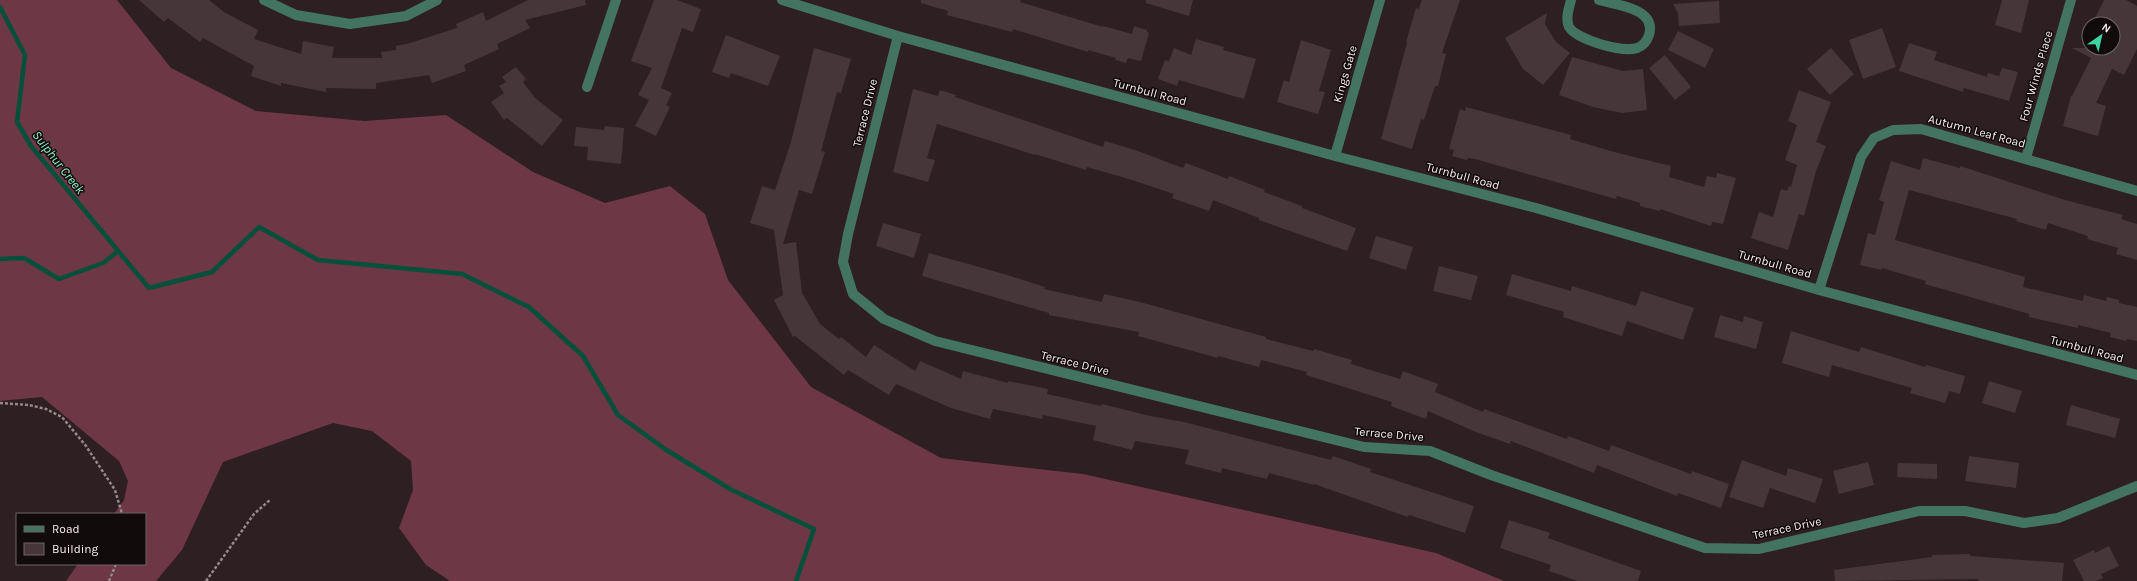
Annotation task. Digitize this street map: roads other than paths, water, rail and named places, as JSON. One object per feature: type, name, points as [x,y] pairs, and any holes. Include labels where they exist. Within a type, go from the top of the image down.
[{"type":"street","points":[[264,0],[296,16],[350,24],[406,16],[437,0]]},
{"type":"street","points":[[587,87],[616,0]]},
{"type":"street","name":"Turnbull Road","points":[[782,0],[898,36],[1335,156],[1536,208],[1819,290],[2137,375]]},
{"type":"street","name":"Kings Gate","points":[[1335,156],[1380,0]]},
{"type":"street","points":[[1571,0],[1567,16],[1569,27],[1578,34],[1590,41],[1626,49],[1637,49],[1644,45],[1649,35],[1650,25],[1645,16],[1638,10],[1598,0]]},
{"type":"street","name":"Four Winds Place","points":[[2026,158],[2071,0]]},
{"type":"street","name":"Terrace Drive","points":[[898,36],[848,234],[843,262],[853,294],[884,319],[934,341],[1364,447],[1430,451],[1491,475],[1705,548],[1759,549],[1919,511],[1965,512],[2024,522],[2058,518],[2137,486]]},
{"type":"street","name":"Autumn Leaf Road","points":[[1819,290],[1861,157],[1874,138],[1893,130],[1922,129],[2137,191]]},
{"type":"waterway","name":"Sulphur Creek","points":[[0,7],[25,55],[17,122],[31,146],[149,288],[212,272],[259,227],[318,260],[462,274],[529,307],[583,356],[618,415],[665,449],[730,489],[814,529],[796,581]]},
{"type":"waterway","points":[[0,259],[24,258],[59,279],[103,263],[117,252]]}]
